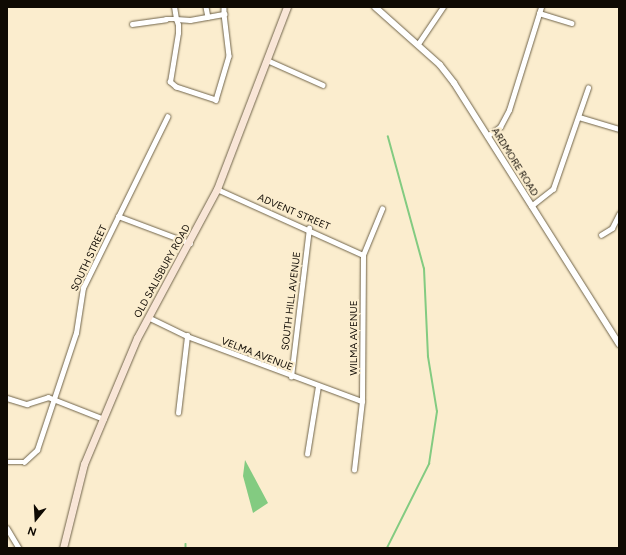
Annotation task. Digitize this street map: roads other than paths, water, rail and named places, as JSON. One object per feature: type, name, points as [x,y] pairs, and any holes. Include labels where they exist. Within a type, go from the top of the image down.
[{"type":"main road","name":"OLD SALISBURY ROAD","points":[[63,548],[76,488],[104,419],[148,317],[190,244],[217,188],[287,7]]},
{"type":"street","points":[[174,7],[177,39],[170,82],[176,87],[216,100],[228,56],[224,7]]},
{"type":"street","points":[[206,7],[208,17]]},
{"type":"street","name":"ARDMORE ROAD","points":[[376,7],[418,44],[454,83],[619,344]]},
{"type":"street","points":[[418,44],[443,7]]},
{"type":"street","points":[[487,136],[500,126],[509,110],[541,7]]},
{"type":"street","points":[[132,24],[208,17],[224,14]]},
{"type":"street","points":[[539,14],[571,23]]},
{"type":"street","points":[[267,60],[323,85]]},
{"type":"street","points":[[531,206],[553,189],[588,88]]},
{"type":"street","name":"SOUTH STREET","points":[[7,462],[30,459],[37,450],[76,333],[80,296],[167,117]]},
{"type":"street","points":[[579,117],[619,129]]},
{"type":"street","name":"ADVENT STREET","points":[[217,188],[308,228],[363,255]]},
{"type":"street","name":"WILMA AVENUE","points":[[354,470],[362,401],[363,255],[382,209]]},
{"type":"street","points":[[601,235],[612,228],[619,214]]},
{"type":"street","points":[[118,216],[190,244]]},
{"type":"street","name":"SOUTH HILL AVENUE","points":[[291,376],[308,228]]},
{"type":"street","name":"VELMA AVENUE","points":[[148,317],[187,336],[291,376],[362,401]]},
{"type":"street","points":[[178,414],[187,336]]},
{"type":"street","points":[[306,454],[318,386]]},
{"type":"street","points":[[7,398],[27,404],[48,397],[104,419]]},
{"type":"street","points":[[7,528],[19,548]]},
{"type":"waterway","points":[[387,548],[429,464],[437,412],[428,357],[424,269],[388,137]]}]
